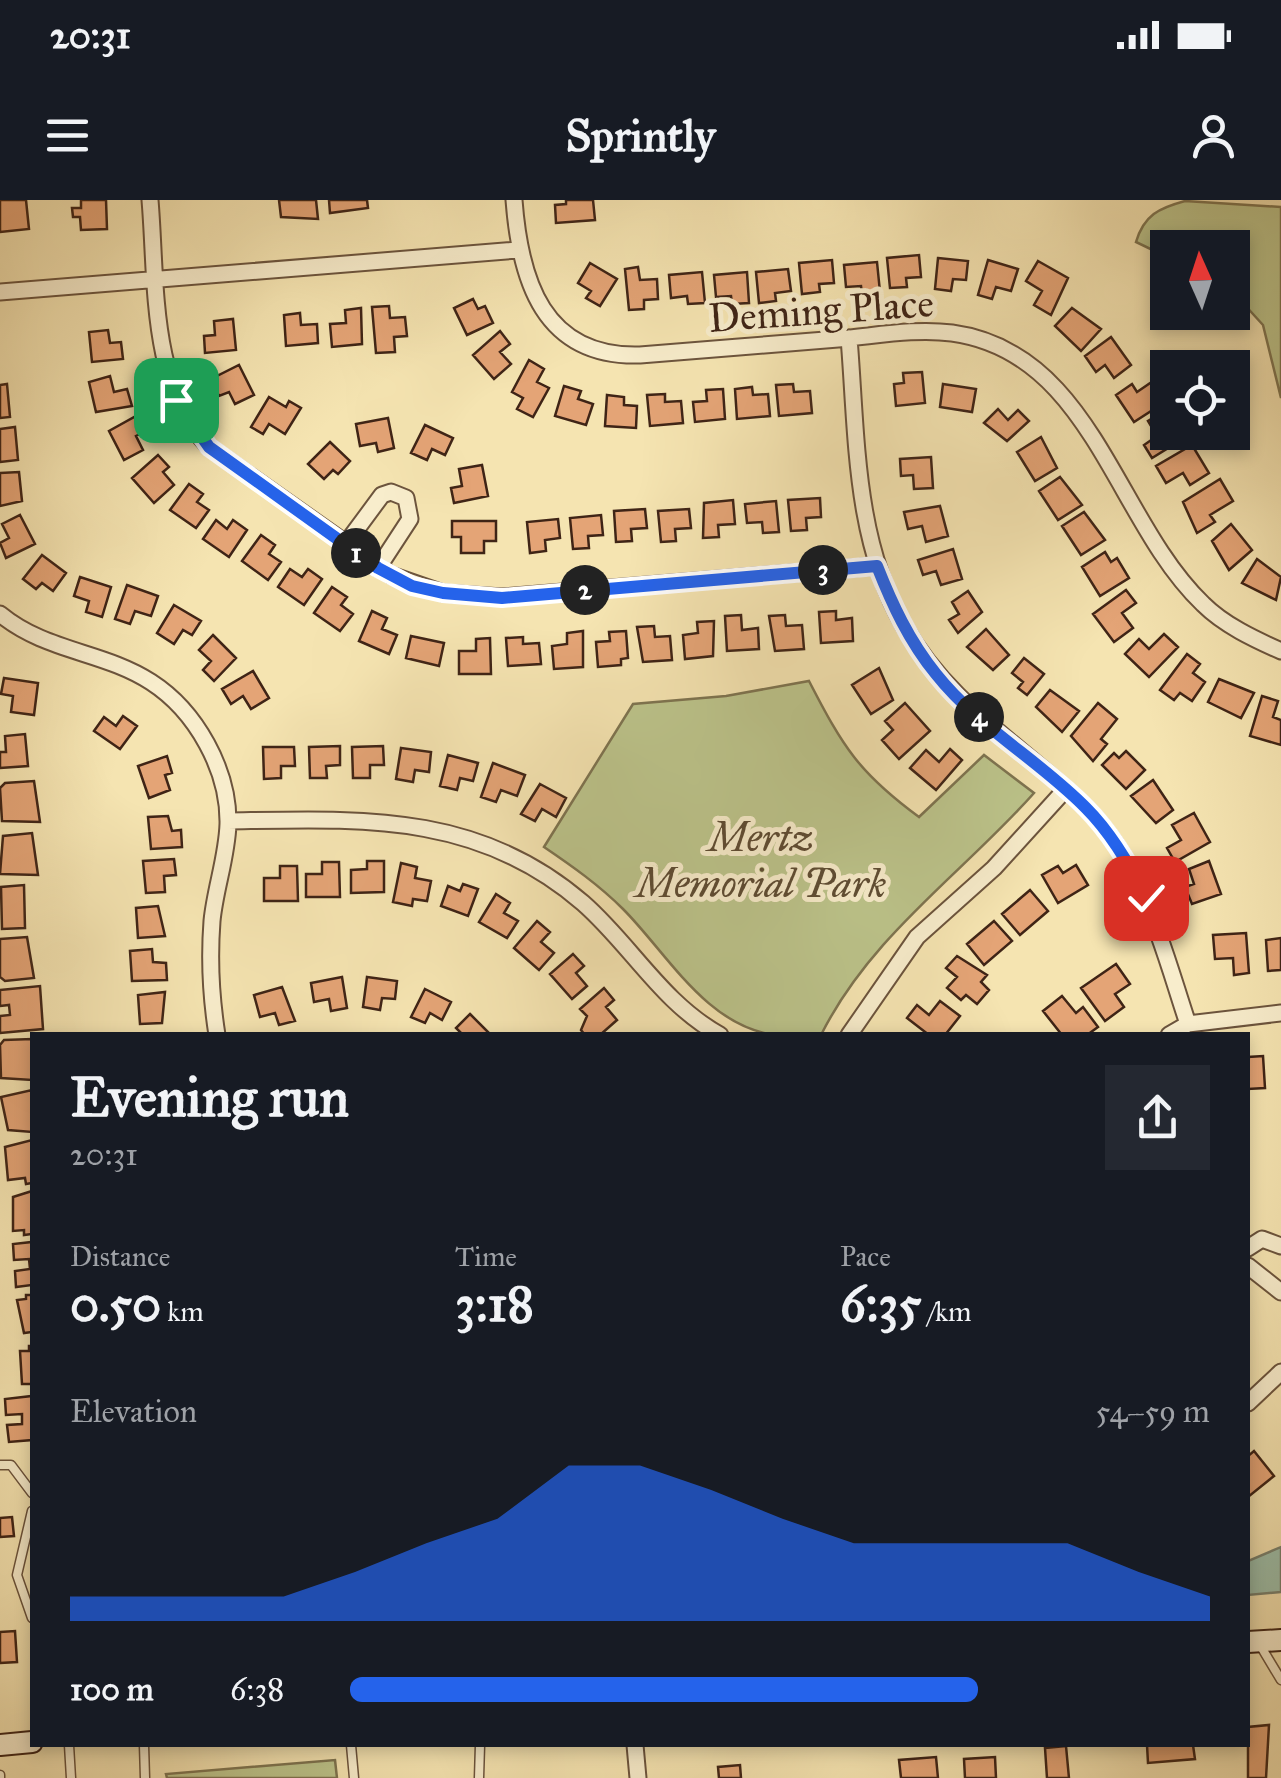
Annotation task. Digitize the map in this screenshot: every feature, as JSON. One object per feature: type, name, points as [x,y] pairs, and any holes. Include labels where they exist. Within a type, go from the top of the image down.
[{"type":"main road","points":[[1253,1642],[1281,1640]]},
{"type":"main road","points":[[0,1744],[30,1742]]},
{"type":"street","points":[[150,200],[170,385],[197,435],[378,568],[412,586],[482,598],[877,566]]},
{"type":"street","name":"Deming Place","points":[[514,200],[518,250],[533,296],[555,327],[599,350],[640,355],[952,334],[1000,347],[1043,373],[1069,404],[1191,591],[1235,628],[1281,651]]},
{"type":"street","points":[[0,292],[518,250]]},
{"type":"street","points":[[849,338],[865,520],[877,566],[903,625],[936,675],[964,705],[1103,828],[1136,878],[1188,1024]]},
{"type":"street","points":[[344,544],[382,495],[390,492],[406,498],[410,519],[378,568]]},
{"type":"street","points":[[0,614],[50,645],[113,664],[170,696],[213,756],[228,820],[211,948],[217,1032]]},
{"type":"street","points":[[851,1032],[918,938],[994,868],[1064,791]]},
{"type":"street","points":[[228,820],[404,822],[471,838],[505,852],[582,903],[678,1007],[716,1032]]},
{"type":"street","points":[[1174,1032],[1188,1024],[1281,1013]]},
{"type":"street","points":[[1250,1247],[1262,1238],[1281,1246]]},
{"type":"street","points":[[1250,1268],[1281,1292]]},
{"type":"street","points":[[1250,1400],[1281,1372]]},
{"type":"street","points":[[636,1747],[638,1778]]},
{"type":"lane","points":[[0,1465],[11,1465],[30,1490]]},
{"type":"lane","points":[[30,1520],[18,1575],[30,1612]]},
{"type":"lane","points":[[1253,1642],[1281,1680]]},
{"type":"lane","points":[[69,1747],[71,1778]]},
{"type":"lane","points":[[144,1747],[145,1778]]},
{"type":"lane","points":[[351,1747],[354,1778]]},
{"type":"lane","points":[[479,1778],[480,1747]]},
{"type":"green space","points":[[1185,201],[1281,207],[1281,398],[1263,325],[1250,311],[1250,230],[1150,230],[1150,249],[1136,242],[1143,225],[1168,207]]},
{"type":"green space","name":"Mertz Memorial Park","points":[[809,681],[854,757],[919,817],[984,755],[1034,793],[891,936],[865,966],[823,1032],[763,1032],[728,1018],[690,985],[614,900],[544,847],[633,704],[726,696]]},
{"type":"green space","points":[[335,1760],[337,1778],[167,1778],[166,1774]]},
{"type":"shaded area","points":[[1281,1547],[1281,1592],[1250,1595],[1250,1560]]},
{"type":"building","points":[[0,200],[26,200],[29,229],[0,232]]},
{"type":"building","points":[[81,200],[106,200],[107,229],[81,230],[80,217],[73,217],[72,208],[81,208]]},
{"type":"building","points":[[279,200],[316,200],[318,219],[281,217]]},
{"type":"building","points":[[329,200],[367,200],[368,208],[330,213]]},
{"type":"building","points":[[566,200],[593,200],[595,220],[556,223],[555,205],[566,204]]},
{"type":"building","points":[[919,255],[921,277],[906,278],[907,287],[890,288],[887,258]]},
{"type":"building","points":[[938,258],[968,261],[966,280],[953,279],[951,291],[935,289]]},
{"type":"building","points":[[832,260],[834,283],[819,284],[820,292],[802,294],[799,263]]},
{"type":"building","points":[[988,260],[1018,269],[1011,291],[996,287],[992,299],[978,295]]},
{"type":"building","points":[[1038,261],[1068,278],[1051,315],[1034,305],[1042,291],[1026,281]]},
{"type":"building","points":[[877,262],[880,292],[862,294],[861,286],[846,287],[844,265]]},
{"type":"building","points":[[590,263],[617,279],[600,306],[586,298],[591,291],[578,283]]},
{"type":"building","points":[[638,267],[640,280],[657,279],[658,299],[644,300],[644,309],[629,310],[625,269]]},
{"type":"building","points":[[788,269],[791,291],[775,293],[776,301],[759,303],[756,272]]},
{"type":"building","points":[[702,272],[705,303],[688,304],[687,296],[671,298],[669,275]]},
{"type":"building","points":[[747,272],[749,303],[732,304],[731,296],[716,297],[714,275]]},
{"type":"building","points":[[473,299],[478,309],[485,306],[493,323],[467,335],[454,308]]},
{"type":"building","points":[[389,306],[390,318],[405,317],[407,336],[394,337],[395,352],[376,353],[372,307]]},
{"type":"building","points":[[361,308],[362,344],[332,347],[330,324],[346,323],[345,310]]},
{"type":"building","points":[[1072,308],[1101,329],[1081,351],[1055,326]]},
{"type":"building","points":[[300,313],[301,325],[317,324],[318,343],[286,346],[284,315]]},
{"type":"building","points":[[233,319],[236,350],[205,353],[204,336],[215,335],[214,321]]},
{"type":"building","points":[[108,330],[110,343],[121,342],[123,359],[92,362],[89,332]]},
{"type":"building","points":[[500,331],[510,344],[500,352],[511,364],[494,379],[473,355]]},
{"type":"building","points":[[1111,337],[1131,365],[1114,378],[1105,365],[1096,372],[1085,356]]},
{"type":"building","points":[[529,360],[544,369],[537,382],[549,388],[533,417],[517,409],[523,398],[512,392]]},
{"type":"building","points":[[239,365],[254,395],[235,404],[229,392],[219,396],[211,379]]},
{"type":"building","points":[[922,372],[925,403],[896,406],[894,384],[904,383],[903,373]]},
{"type":"building","points":[[110,376],[114,392],[127,389],[132,406],[96,412],[89,382]]},
{"type":"building","points":[[1150,383],[1150,412],[1134,422],[1116,395],[1132,384],[1137,392]]},
{"type":"building","points":[[7,384],[10,417],[0,418],[0,385]]},
{"type":"building","points":[[793,384],[794,392],[810,391],[812,413],[779,416],[776,385]]},
{"type":"building","points":[[943,384],[976,389],[972,412],[940,407]]},
{"type":"building","points":[[564,386],[581,391],[578,399],[593,404],[586,425],[555,416]]},
{"type":"building","points":[[752,387],[753,395],[768,394],[770,416],[737,419],[735,389]]},
{"type":"building","points":[[723,389],[725,419],[695,422],[693,402],[707,401],[706,390]]},
{"type":"building","points":[[665,394],[665,402],[681,401],[683,423],[650,426],[647,395]]},
{"type":"building","points":[[607,395],[624,397],[624,405],[637,406],[636,428],[605,426]]},
{"type":"building","points":[[269,397],[286,407],[289,401],[301,408],[285,434],[269,424],[263,434],[251,427]]},
{"type":"building","points":[[998,409],[1008,420],[1018,410],[1029,421],[1007,441],[984,423]]},
{"type":"building","points":[[136,416],[144,432],[136,436],[143,450],[124,460],[109,431]]},
{"type":"building","points":[[388,418],[394,448],[378,452],[376,443],[360,446],[356,424]]},
{"type":"building","points":[[425,425],[453,438],[445,455],[432,449],[427,460],[411,453]]},
{"type":"building","points":[[15,427],[18,460],[0,462],[0,429]]},
{"type":"building","points":[[1041,437],[1057,468],[1035,481],[1017,452]]},
{"type":"building","points":[[1150,441],[1150,450],[1165,450],[1152,458],[1144,445]]},
{"type":"building","points":[[330,442],[350,461],[338,474],[333,470],[324,479],[308,464]]},
{"type":"building","points":[[1183,450],[1195,450],[1209,473],[1190,485],[1183,473],[1166,483],[1156,466]]},
{"type":"building","points":[[158,455],[169,467],[163,472],[174,485],[154,503],[132,478]]},
{"type":"building","points":[[931,457],[933,488],[914,489],[913,475],[901,476],[900,459]]},
{"type":"building","points":[[482,465],[488,496],[454,503],[451,488],[462,486],[459,469]]},
{"type":"building","points":[[19,472],[22,501],[0,506],[0,473]]},
{"type":"building","points":[[1060,477],[1082,505],[1058,520],[1039,491]]},
{"type":"building","points":[[1220,479],[1233,501],[1210,515],[1215,522],[1197,533],[1183,502]]},
{"type":"building","points":[[189,484],[203,494],[197,502],[209,510],[196,528],[170,510]]},
{"type":"building","points":[[820,498],[821,517],[806,518],[807,530],[791,531],[788,500]]},
{"type":"building","points":[[733,500],[735,524],[718,525],[719,537],[703,538],[704,503]]},
{"type":"building","points":[[776,501],[779,532],[763,533],[762,522],[747,523],[745,504]]},
{"type":"building","points":[[940,506],[948,536],[926,542],[922,526],[908,529],[904,512]]},
{"type":"building","points":[[645,509],[647,528],[631,529],[632,541],[616,542],[614,511]]},
{"type":"building","points":[[689,509],[691,528],[675,529],[676,541],[661,542],[658,511]]},
{"type":"building","points":[[1084,512],[1105,540],[1081,555],[1062,526]]},
{"type":"building","points":[[20,515],[35,544],[6,558],[0,543],[9,538],[2,524]]},
{"type":"building","points":[[601,515],[603,535],[588,536],[589,548],[573,549],[570,518]]},
{"type":"building","points":[[558,519],[560,538],[545,540],[546,551],[530,553],[527,522]]},
{"type":"building","points":[[216,520],[227,529],[233,520],[247,530],[229,557],[203,539]]},
{"type":"building","points":[[452,521],[496,521],[496,541],[484,541],[484,553],[461,553],[461,537],[452,537]]},
{"type":"building","points":[[1231,524],[1252,550],[1229,570],[1212,541]]},
{"type":"building","points":[[261,535],[275,545],[269,554],[281,562],[268,580],[242,561]]},
{"type":"building","points":[[953,549],[962,579],[941,585],[936,571],[923,575],[918,560]]},
{"type":"building","points":[[1105,552],[1111,562],[1117,558],[1129,578],[1100,596],[1082,567]]},
{"type":"building","points":[[42,555],[66,573],[53,591],[42,583],[36,589],[23,579]]},
{"type":"building","points":[[1257,559],[1281,577],[1276,600],[1242,583]]},
{"type":"building","points":[[290,569],[302,577],[308,569],[322,579],[304,605],[278,587]]},
{"type":"building","points":[[80,577],[111,587],[102,617],[86,612],[89,601],[74,596]]},
{"type":"building","points":[[127,585],[158,596],[151,616],[135,611],[130,624],[115,619]]},
{"type":"building","points":[[332,587],[347,597],[341,605],[353,614],[340,631],[314,613]]},
{"type":"building","points":[[1126,590],[1136,603],[1122,613],[1133,628],[1114,642],[1093,614]]},
{"type":"building","points":[[968,591],[982,612],[958,633],[949,620],[959,614],[952,602]]},
{"type":"building","points":[[174,605],[201,621],[192,635],[183,630],[174,644],[157,633]]},
{"type":"building","points":[[372,611],[387,618],[382,629],[397,635],[389,654],[359,641]]},
{"type":"building","points":[[836,611],[836,620],[852,618],[853,641],[821,643],[819,612]]},
{"type":"building","points":[[741,615],[742,630],[758,628],[759,649],[727,651],[725,616]]},
{"type":"building","points":[[785,615],[786,626],[802,625],[804,649],[775,651],[769,616]]},
{"type":"building","points":[[714,621],[713,656],[685,659],[683,635],[698,633],[697,622]]},
{"type":"building","points":[[654,626],[655,637],[670,636],[672,660],[643,662],[637,627]]},
{"type":"building","points":[[986,629],[1009,655],[993,670],[967,647]]},
{"type":"building","points":[[583,631],[583,667],[554,669],[552,646],[567,644],[567,633]]},
{"type":"building","points":[[626,631],[628,658],[621,659],[621,665],[598,667],[596,642],[610,641],[609,632]]},
{"type":"building","points":[[1164,634],[1178,647],[1149,677],[1125,654],[1139,639],[1149,649]]},
{"type":"building","points":[[213,635],[236,658],[214,681],[203,670],[211,661],[199,650]]},
{"type":"building","points":[[411,636],[444,643],[439,666],[406,658]]},
{"type":"building","points":[[523,637],[523,644],[539,643],[541,664],[508,666],[506,638]]},
{"type":"building","points":[[490,638],[491,674],[459,674],[459,651],[476,651],[476,639]]},
{"type":"building","points":[[1187,654],[1200,664],[1193,673],[1205,682],[1192,701],[1180,693],[1174,700],[1160,690]]},
{"type":"building","points":[[1024,658],[1044,674],[1027,695],[1018,688],[1023,682],[1012,673]]},
{"type":"building","points":[[879,668],[893,700],[871,714],[852,685]]},
{"type":"building","points":[[253,671],[269,698],[251,709],[243,696],[231,704],[222,689]]},
{"type":"building","points":[[4,678],[38,683],[34,715],[11,712],[13,696],[1,694]]},
{"type":"building","points":[[1219,679],[1254,693],[1241,718],[1208,702]]},
{"type":"building","points":[[1050,690],[1079,711],[1062,732],[1036,707]]},
{"type":"building","points":[[1262,696],[1278,701],[1273,717],[1281,720],[1281,745],[1250,736]]},
{"type":"building","points":[[905,703],[930,731],[899,759],[882,740],[893,730],[885,721]]},
{"type":"building","points":[[1098,703],[1117,719],[1101,739],[1107,744],[1093,761],[1071,736]]},
{"type":"building","points":[[123,716],[137,726],[120,749],[94,731],[104,717],[116,726]]},
{"type":"building","points":[[25,734],[28,766],[0,768],[0,752],[6,752],[5,736]]},
{"type":"building","points":[[340,746],[340,765],[326,766],[327,778],[310,778],[309,747]]},
{"type":"building","points":[[383,746],[384,765],[370,765],[370,778],[353,778],[352,747]]},
{"type":"building","points":[[263,747],[294,747],[295,766],[281,766],[281,778],[264,779]]},
{"type":"building","points":[[401,748],[431,752],[429,772],[415,770],[413,782],[396,779]]},
{"type":"building","points":[[950,749],[962,760],[936,790],[910,768],[926,750],[939,762]]},
{"type":"building","points":[[1126,751],[1145,770],[1126,789],[1102,765],[1114,753],[1119,758]]},
{"type":"building","points":[[448,755],[478,763],[473,781],[460,778],[457,790],[440,786]]},
{"type":"building","points":[[167,756],[172,773],[165,775],[170,790],[149,798],[138,766]]},
{"type":"building","points":[[493,763],[525,775],[517,796],[501,790],[496,802],[481,797]]},
{"type":"building","points":[[1153,780],[1173,810],[1156,823],[1131,796]]},
{"type":"building","points":[[34,781],[40,822],[2,821],[0,788],[5,783]]},
{"type":"building","points":[[540,784],[566,798],[556,817],[542,809],[535,821],[521,814]]},
{"type":"building","points":[[1194,813],[1210,842],[1175,862],[1167,848],[1181,840],[1172,825]]},
{"type":"building","points":[[168,816],[172,831],[181,830],[182,847],[151,849],[148,817]]},
{"type":"building","points":[[32,833],[38,875],[0,874],[3,836]]},
{"type":"building","points":[[174,859],[176,875],[164,876],[165,892],[146,893],[143,861]]},
{"type":"building","points":[[367,861],[384,861],[384,892],[351,893],[351,870],[367,869]]},
{"type":"building","points":[[1209,861],[1221,894],[1192,904],[1185,887],[1194,884],[1189,869]]},
{"type":"building","points":[[322,862],[339,862],[340,897],[306,897],[306,874],[322,874]]},
{"type":"building","points":[[401,863],[417,867],[415,878],[431,881],[427,901],[413,899],[412,906],[393,902]]},
{"type":"building","points":[[1076,865],[1088,885],[1058,903],[1042,875],[1058,866],[1063,873]]},
{"type":"building","points":[[280,866],[297,866],[298,901],[264,901],[264,878],[280,878]]},
{"type":"building","points":[[463,884],[478,889],[468,916],[441,906],[448,886],[460,891]]},
{"type":"building","points":[[24,885],[25,928],[2,929],[1,887]]},
{"type":"building","points":[[1030,890],[1048,911],[1020,935],[1002,914]]},
{"type":"building","points":[[496,894],[510,903],[504,913],[518,921],[507,938],[479,922]]},
{"type":"building","points":[[158,906],[165,936],[138,938],[136,908]]},
{"type":"building","points":[[537,921],[550,932],[541,942],[554,953],[539,970],[514,948]]},
{"type":"building","points":[[994,921],[1012,941],[984,965],[967,944]]},
{"type":"building","points":[[1246,933],[1249,973],[1234,975],[1233,958],[1215,959],[1213,935]]},
{"type":"building","points":[[27,937],[34,978],[5,981],[0,977],[0,939]]},
{"type":"building","points":[[1281,938],[1281,970],[1268,971],[1266,940]]},
{"type":"building","points":[[152,949],[153,962],[166,963],[167,980],[132,981],[130,951]]},
{"type":"building","points":[[573,954],[584,966],[576,973],[587,986],[572,999],[550,974]]},
{"type":"building","points":[[957,956],[987,975],[981,982],[989,990],[977,1004],[966,995],[961,1000],[947,988],[957,977],[946,968]]},
{"type":"building","points":[[1116,964],[1130,984],[1115,994],[1124,1007],[1105,1021],[1081,988]]},
{"type":"building","points":[[342,977],[347,1008],[331,1011],[329,999],[314,1002],[311,983]]},
{"type":"building","points":[[367,977],[397,981],[395,999],[382,998],[380,1010],[363,1007]]},
{"type":"building","points":[[40,986],[43,1029],[0,1033],[0,1016],[10,1015],[9,1005],[0,1006],[0,990]]},
{"type":"building","points":[[282,987],[295,1021],[279,1025],[275,1013],[260,1017],[254,995]]},
{"type":"building","points":[[604,988],[614,1000],[606,1007],[617,1020],[603,1032],[583,1032],[587,1016],[580,1009]]},
{"type":"building","points":[[425,989],[451,1002],[442,1020],[430,1013],[425,1023],[411,1017]]},
{"type":"building","points":[[165,992],[162,1023],[140,1024],[138,995]]},
{"type":"building","points":[[1062,996],[1076,1013],[1083,1007],[1098,1027],[1091,1032],[1060,1032],[1043,1011]]},
{"type":"building","points":[[940,1001],[960,1016],[947,1032],[925,1032],[907,1018],[917,1005],[929,1015]]},
{"type":"building","points":[[470,1014],[488,1032],[460,1032],[456,1028]]},
{"type":"building","points":[[30,1039],[30,1080],[1,1078],[0,1045],[4,1040]]},
{"type":"building","points":[[1263,1056],[1265,1088],[1250,1089],[1250,1057]]},
{"type":"building","points":[[30,1090],[30,1132],[8,1130],[1,1097]]},
{"type":"building","points":[[30,1141],[30,1183],[26,1184],[25,1178],[8,1180],[5,1147]]},
{"type":"building","points":[[30,1192],[30,1234],[24,1235],[24,1230],[13,1231],[13,1197]]},
{"type":"building","points":[[30,1242],[30,1269],[29,1259],[14,1260],[13,1244]]},
{"type":"building","points":[[30,1269],[30,1285],[16,1287],[15,1271]]},
{"type":"building","points":[[30,1295],[30,1332],[24,1333],[17,1300]]},
{"type":"building","points":[[30,1346],[30,1384],[22,1384],[20,1351],[29,1351]]},
{"type":"building","points":[[30,1396],[30,1440],[9,1442],[7,1425],[22,1424],[22,1414],[6,1415],[5,1399]]},
{"type":"building","points":[[1254,1451],[1274,1476],[1250,1495],[1250,1454]]},
{"type":"building","points":[[12,1517],[14,1536],[0,1537],[0,1518]]},
{"type":"building","points":[[15,1631],[17,1662],[0,1663],[0,1632]]},
{"type":"building","points":[[1269,1725],[1266,1778],[1248,1778],[1250,1727]]},
{"type":"building","points":[[1066,1747],[1069,1778],[1047,1778],[1045,1748]]},
{"type":"building","points":[[1147,1747],[1193,1747],[1195,1759],[1148,1763]]},
{"type":"building","points":[[936,1757],[938,1778],[901,1778],[899,1760]]},
{"type":"building","points":[[995,1757],[996,1778],[965,1778],[964,1759]]},
{"type":"building","points":[[740,1765],[741,1778],[719,1778],[718,1767]]},
{"type":"route","points":[[176,400],[209,447],[378,568],[412,586],[502,598],[877,566],[903,625],[936,675],[964,705],[1084,806],[1115,842],[1146,898]]}]
